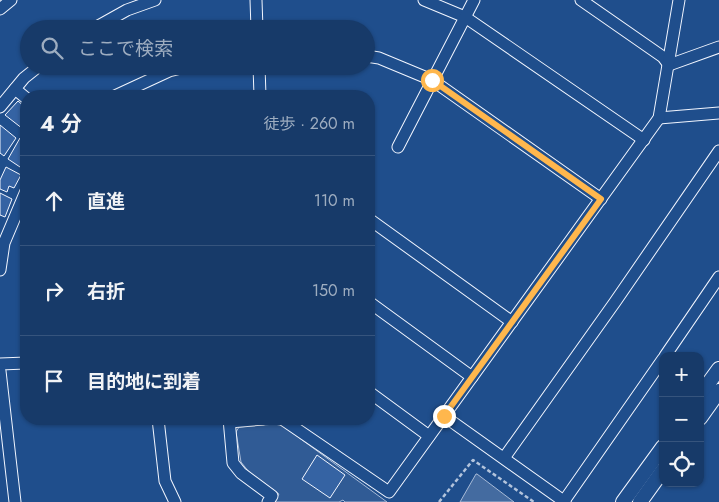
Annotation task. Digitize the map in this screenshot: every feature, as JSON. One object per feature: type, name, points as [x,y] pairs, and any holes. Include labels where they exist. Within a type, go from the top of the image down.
[{"type":"street","points":[[0,9],[11,0]]},
{"type":"street","points":[[109,20],[126,10],[155,0]]},
{"type":"street","points":[[256,0],[257,20]]},
{"type":"street","points":[[424,0],[465,17],[644,140]]},
{"type":"street","points":[[398,147],[474,0]]},
{"type":"street","points":[[581,0],[664,57],[669,64]]},
{"type":"street","points":[[291,425],[390,492],[659,118],[679,0]]},
{"type":"street","points":[[669,64],[719,47]]},
{"type":"street","points":[[375,57],[432,80],[601,199]]},
{"type":"street","points":[[0,107],[30,75]]},
{"type":"street","points":[[128,90],[161,75]]},
{"type":"street","points":[[259,75],[260,90]]},
{"type":"street","points":[[15,89],[20,93]]},
{"type":"street","points":[[659,118],[719,113]]},
{"type":"street","points":[[504,458],[719,152]]},
{"type":"street","points":[[0,270],[4,244],[20,205]]},
{"type":"street","points":[[375,223],[512,322]]},
{"type":"street","points":[[667,352],[719,277]]},
{"type":"street","points":[[375,306],[472,377]]},
{"type":"street","points":[[0,364],[20,363]]},
{"type":"street","points":[[444,416],[565,501],[659,364]]},
{"type":"street","points":[[0,370],[15,502]]},
{"type":"street","points":[[704,389],[718,373]]},
{"type":"street","points":[[704,413],[719,392]]},
{"type":"street","points":[[375,396],[430,436]]},
{"type":"street","points":[[159,425],[165,481],[175,502]]},
{"type":"street","points":[[230,425],[233,463],[241,474],[272,496],[268,502]]},
{"type":"street","points":[[623,502],[659,452]]},
{"type":"street","points":[[640,502],[659,476]]},
{"type":"path","points":[[439,502],[473,460],[534,502]]},
{"type":"shaded area","points":[[283,426],[387,502],[345,502],[343,500],[339,502],[274,502],[279,494],[249,472],[241,462],[236,432],[239,427]]},
{"type":"shaded area","points":[[477,474],[514,502],[460,502]]},
{"type":"building","points":[[18,101],[20,103],[20,127],[5,115]]},
{"type":"building","points":[[0,125],[16,138],[4,156],[0,153]]},
{"type":"building","points":[[20,138],[20,167],[8,159]]},
{"type":"building","points":[[6,167],[20,174],[14,188],[9,186],[7,192],[0,189],[0,180]]},
{"type":"building","points":[[0,193],[12,199],[5,217],[0,215]]},
{"type":"building","points":[[317,455],[345,475],[330,498],[302,479]]},
{"type":"route","points":[[432,80],[601,199],[444,416]]}]
